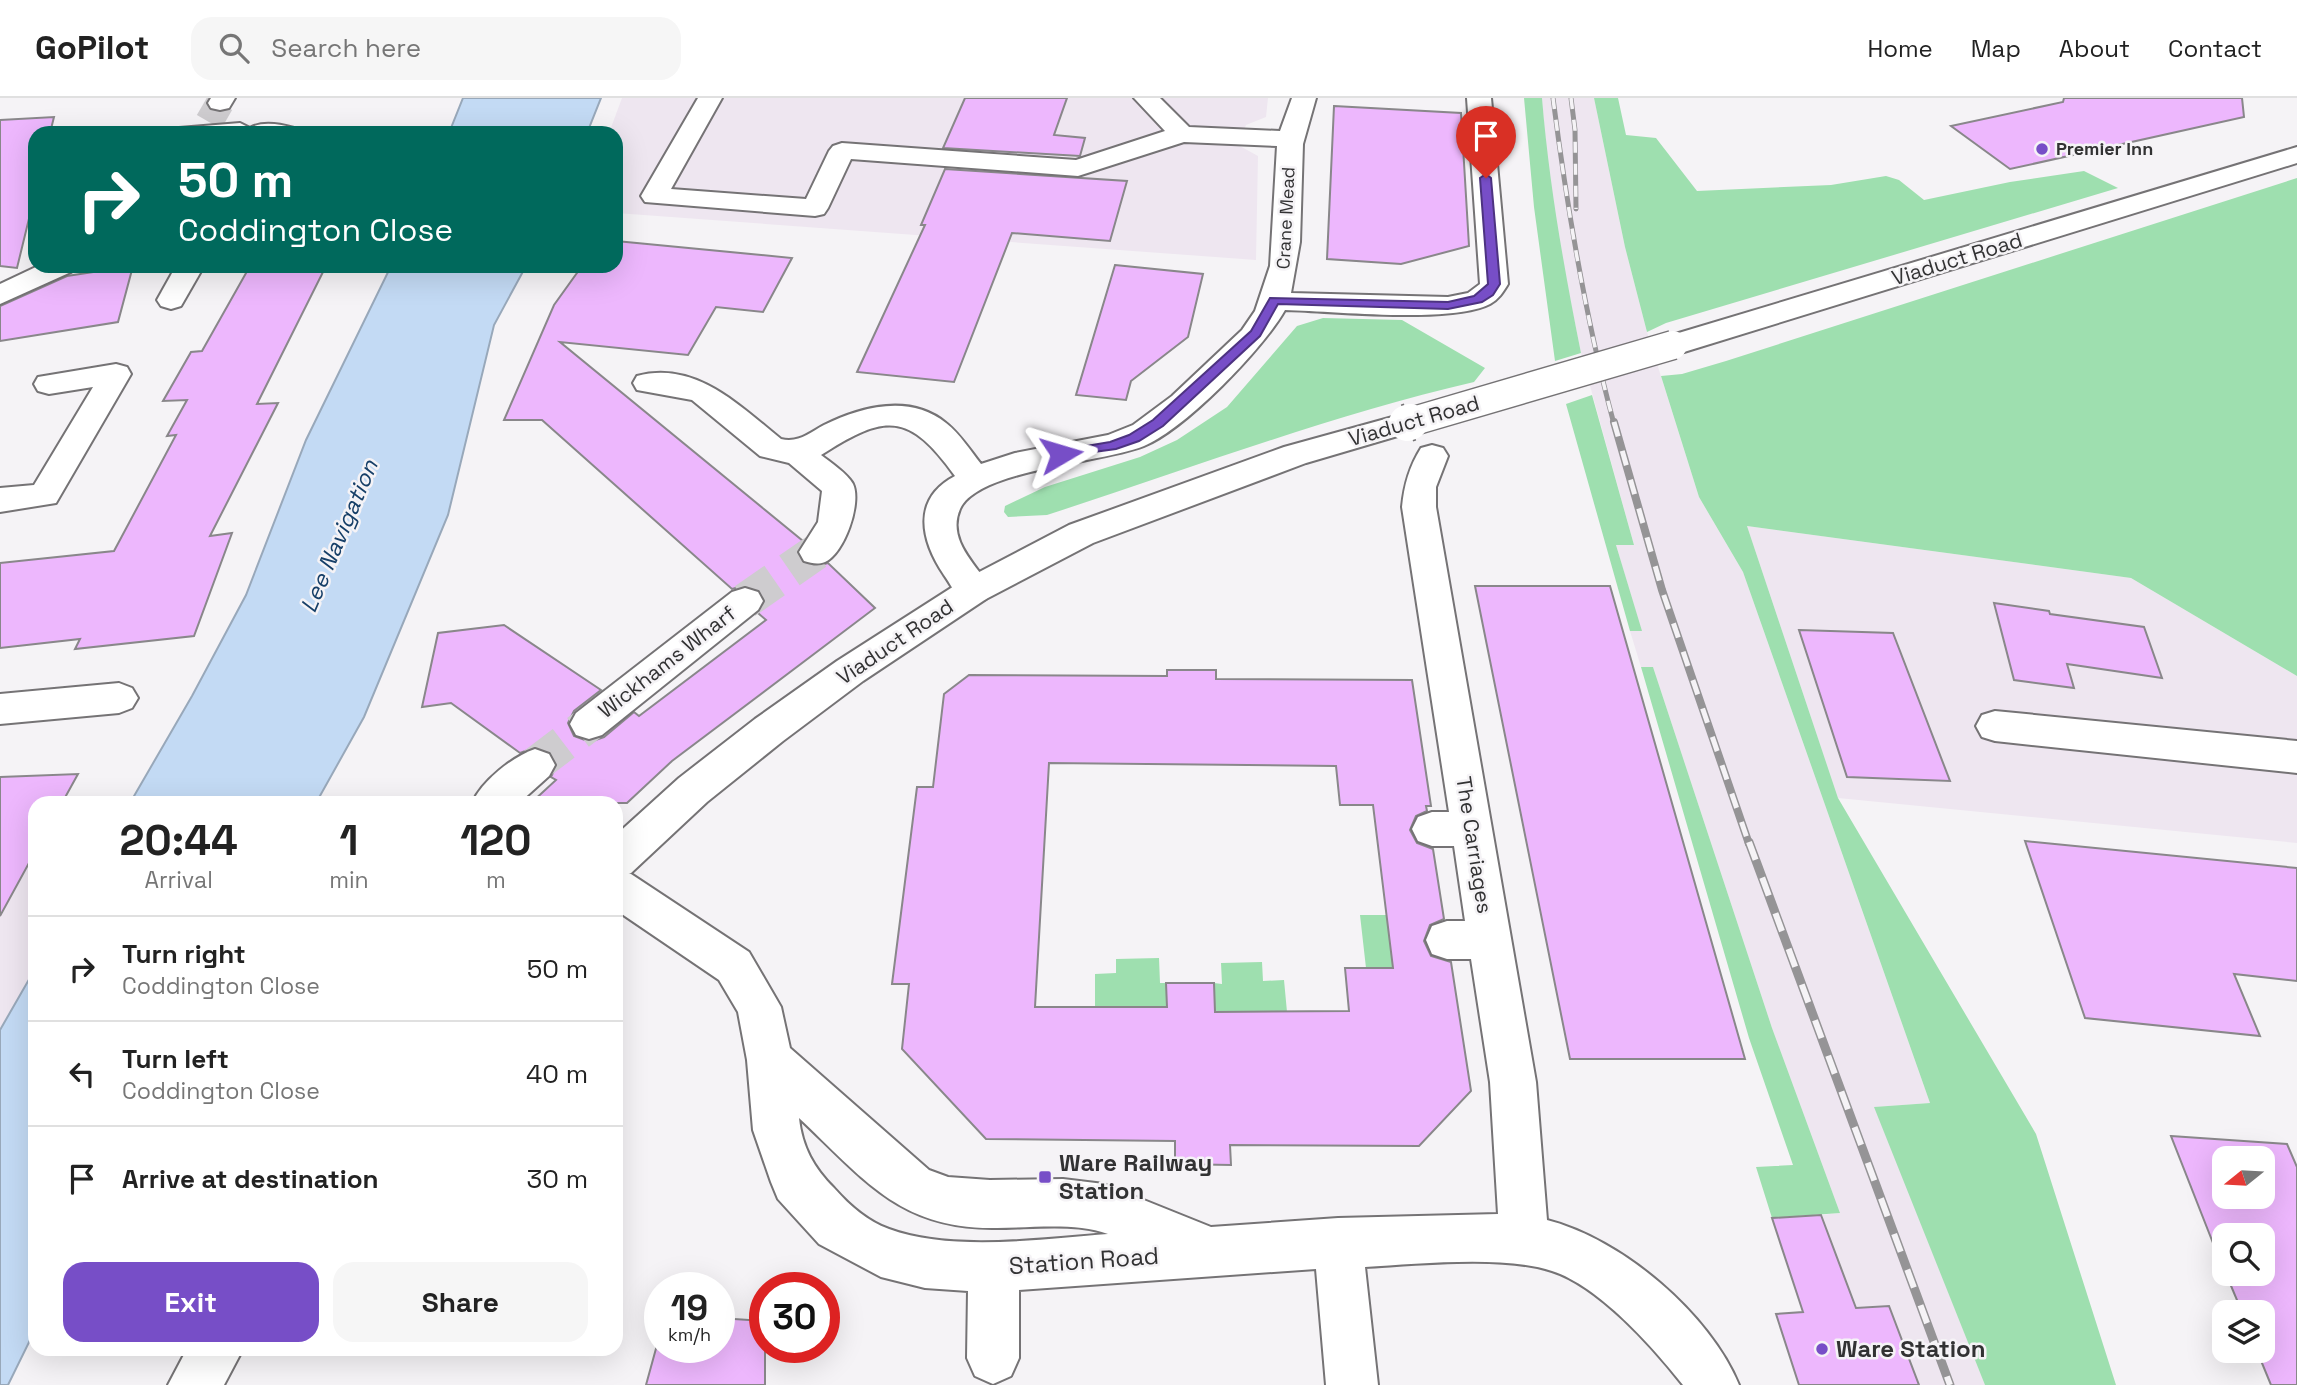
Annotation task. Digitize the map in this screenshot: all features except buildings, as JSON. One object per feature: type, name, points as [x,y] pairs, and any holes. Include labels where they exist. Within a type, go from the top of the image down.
[{"type":"street","points":[[710,98],[654,196],[816,208],[842,150],[1078,168],[1182,134],[1246,135],[1291,140]]},
{"type":"street","points":[[1146,98],[1182,134]]},
{"type":"street","name":"Crane Mead","points":[[974,590],[951,558],[940,530],[943,509],[954,492],[974,478],[1012,465],[1061,454],[1102,449],[1134,438],[1158,423],[1255,333],[1275,301],[1283,281],[1291,140],[1304,98]]},
{"type":"street","points":[[1275,301],[1448,306],[1478,299],[1489,292],[1494,284],[1479,98]]},
{"type":"street","points":[[209,117],[241,126]]},
{"type":"street","name":"Viaduct Road","points":[[623,854],[693,790],[850,671],[974,590],[1081,534],[1295,455],[1673,345],[2297,155]]},
{"type":"street","points":[[0,295],[46,273]]},
{"type":"street","points":[[171,300],[186,273]]},
{"type":"street","points":[[0,500],[44,495],[116,374],[49,384]]},
{"type":"street","points":[[648,383],[687,387],[703,393],[771,449],[799,454],[838,488],[837,521],[830,536],[816,552]]},
{"type":"street","points":[[799,454],[850,424],[897,415],[933,428],[974,478]]},
{"type":"street","name":"The Carriages","points":[[1432,456],[1420,487],[1419,507],[1452,829],[1468,940],[1513,1082],[1524,1239]]},
{"type":"street","name":"Wickhams Wharf","points":[[589,724],[746,601]]},
{"type":"street","points":[[0,709],[119,698]]},
{"type":"street","points":[[1995,726],[2297,757]]},
{"type":"street","points":[[500,796],[535,765]]},
{"type":"street","name":"Station Road","points":[[623,892],[734,966],[759,1007],[770,1060],[777,1130],[795,1182],[836,1227],[881,1252],[914,1260],[994,1267],[1338,1243],[1524,1239],[1564,1249],[1616,1280],[1668,1325],[1707,1373],[1713,1385]]},
{"type":"street","points":[[770,1060],[884,1165],[914,1189],[948,1201],[990,1205],[1063,1203],[1104,1208],[1210,1251]]},
{"type":"street","points":[[1338,1243],[1352,1385]]},
{"type":"street","points":[[993,1358],[994,1267]]},
{"type":"street","points":[[194,1385],[213,1356]]},
{"type":"shaded area","points":[[622,98],[1268,98],[1266,117],[1246,125],[1238,145],[1258,156],[1256,260],[623,214],[623,126],[612,126]]},
{"type":"shaded area","points":[[1542,98],[1594,98],[1625,247],[1647,332],[1699,497],[1743,572],[1930,1103],[1875,1107],[1985,1385],[1799,1385],[1776,1314],[1842,1309],[1845,1277],[1821,1215],[1840,1213],[1772,1028],[1653,667],[1641,667],[1630,631],[1641,630],[1616,545],[1634,545],[1581,353],[1548,171]]},
{"type":"shaded area","points":[[1747,526],[2131,578],[2297,676],[2297,843],[1838,798]]},
{"type":"shaded area","points":[[28,866],[28,981],[0,1030],[0,867]]},
{"type":"green space","points":[[1524,98],[1542,98],[1558,226],[1581,353],[1555,361],[1534,207]]},
{"type":"green space","points":[[1594,98],[1618,98],[1626,135],[1656,138],[1697,191],[1831,185],[1886,176],[1899,180],[1924,200],[2010,182],[2084,171],[2118,188],[1666,323],[1647,332],[1625,247]]},
{"type":"green space","points":[[2297,178],[2297,676],[2131,578],[1747,526],[1838,798],[2036,1134],[2116,1385],[1985,1385],[1874,1107],[1930,1103],[1743,572],[1699,497],[1661,376],[1682,374],[1726,361]]},
{"type":"green space","points":[[1323,318],[1402,320],[1485,368],[1474,382],[1312,427],[1047,515],[1008,517],[1004,512],[1005,506],[1045,487],[1140,457],[1177,440],[1227,407],[1297,326]]},
{"type":"green space","points":[[1592,395],[1634,545],[1616,545],[1642,631],[1630,631],[1566,404]]},
{"type":"green space","points":[[1641,667],[1653,667],[1772,1028],[1840,1213],[1772,1218],[1756,1167],[1793,1165],[1749,1038]]},
{"type":"green space","points":[[1360,915],[1399,915],[1403,943],[1430,943],[1434,968],[1366,968]]},
{"type":"green space","points":[[1159,958],[1160,983],[1166,983],[1167,1007],[1095,1007],[1095,974],[1116,973],[1116,959]]},
{"type":"green space","points":[[1262,962],[1263,981],[1284,980],[1287,1012],[1215,1012],[1214,983],[1222,984],[1221,963]]},
{"type":"water","points":[[463,98],[601,98],[590,126],[452,126]]},
{"type":"water","name":"Lee Navigation","points":[[388,273],[522,273],[494,325],[448,515],[364,717],[320,796],[134,796],[246,595],[306,440]]},
{"type":"water","points":[[28,981],[28,1344],[8,1385],[0,1385],[0,1030]]},
{"type":"tunnel","points":[[209,122],[220,103]]},
{"type":"tunnel","points":[[745,601],[816,552]]},
{"type":"tunnel","points":[[535,765],[589,724]]},
{"type":"railway","points":[[1553,98],[1578,262],[1614,424]]},
{"type":"railway","points":[[1571,98],[1575,130],[1576,209]]},
{"type":"railway","points":[[1614,422],[1662,590],[1749,844]]},
{"type":"railway","points":[[1749,842],[1950,1385]]},
{"type":"place","name":"Premier Inn","points":[[2042,149]]},
{"type":"place","name":"Ware Railway Station","points":[[1045,1177]]},
{"type":"place","name":"Ware Station","points":[[1822,1349]]},
{"type":"route","points":[[1061,454],[1112,446],[1134,438],[1158,423],[1255,333],[1275,301],[1448,306],[1478,299],[1489,292],[1494,284],[1486,178]]}]
